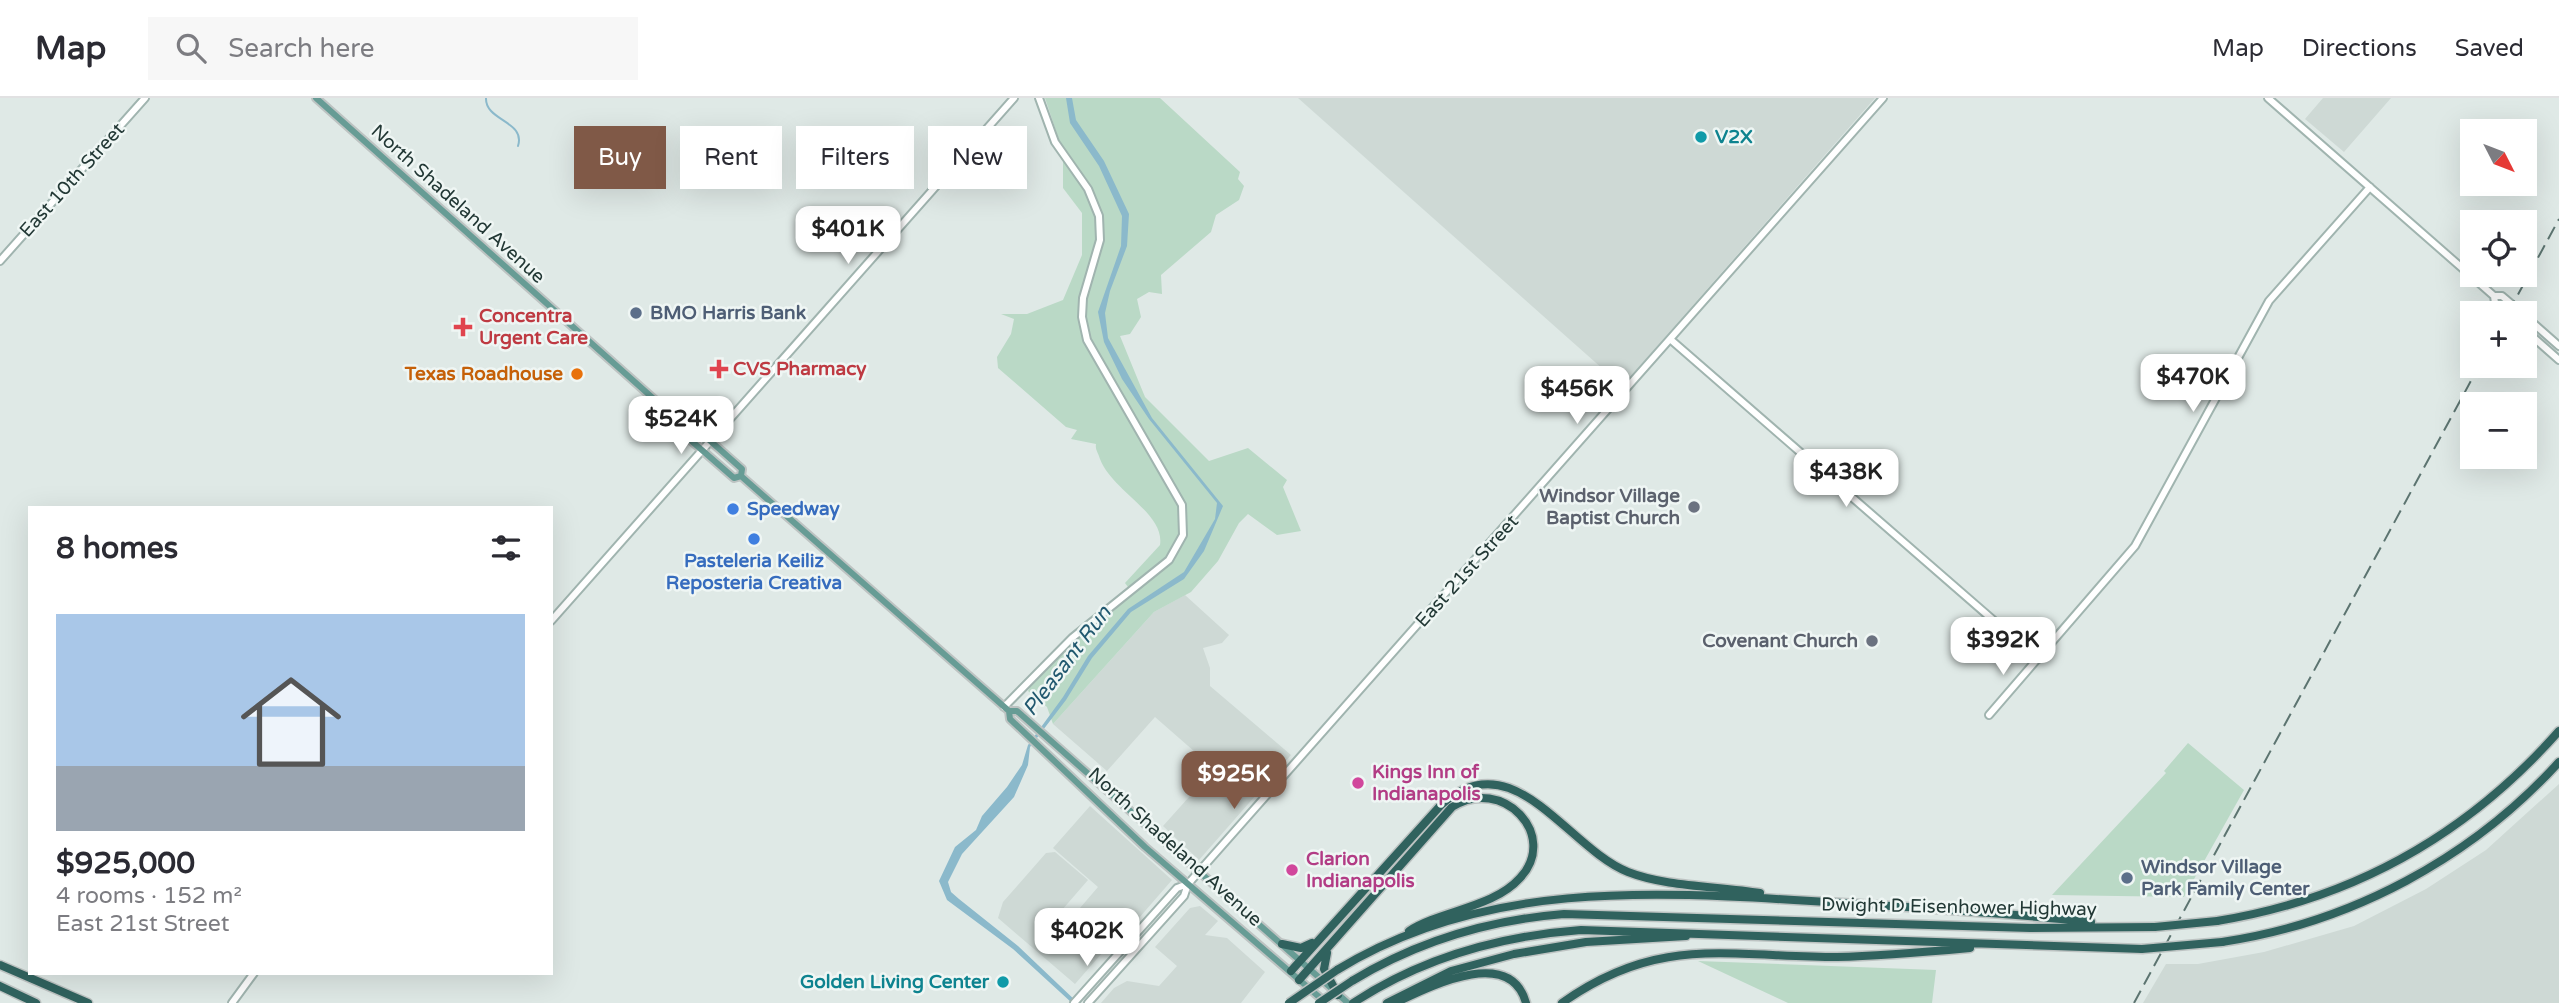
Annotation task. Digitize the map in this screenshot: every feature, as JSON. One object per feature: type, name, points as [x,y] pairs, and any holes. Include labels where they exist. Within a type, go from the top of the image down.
[{"type":"highway","name":"Dwight D Eisenhower Highway","points":[[1319,1003],[1352,981],[1397,957],[1451,936],[1497,923],[1556,915],[1600,913],[2030,928],[2155,927],[2217,921],[2318,897],[2390,866],[2455,827],[2488,802],[2559,731]]},
{"type":"highway","name":"Dwight D Eisenhower Highway","points":[[1350,1003],[1459,952],[1513,938],[1588,929],[2143,948],[2222,942],[2315,920],[2398,885],[2477,836],[2522,799],[2559,762]]},
{"type":"highway","points":[[1291,971],[1441,805],[1461,791],[1482,785],[1502,785],[1527,795],[1599,856],[1627,871],[1791,900]]},
{"type":"highway","points":[[1289,1003],[1337,970],[1420,924],[1492,897],[1518,881],[1528,866],[1532,845],[1528,827],[1517,811],[1499,800],[1484,797],[1469,799],[1452,807],[1299,980]]},
{"type":"highway","points":[[1391,942],[1466,914],[1561,897],[1697,895],[2038,916],[2126,926]]},
{"type":"highway","points":[[1387,1003],[1451,971],[1514,954],[1586,942],[1710,933]]},
{"type":"highway","points":[[1282,944],[1301,948],[1320,937]]},
{"type":"highway","points":[[1562,1003],[1593,981],[1637,962],[1662,957],[1695,953],[1838,957],[2000,945]]},
{"type":"highway","points":[[1329,947],[1324,969],[1338,995]]},
{"type":"highway","points":[[0,965],[89,1003]]},
{"type":"highway","points":[[1395,1003],[1437,985],[1488,972],[1513,981],[1526,1003]]},
{"type":"highway","points":[[0,986],[36,1003]]},
{"type":"main road","name":"North Shadeland Avenue","points":[[316,98],[673,416],[681,415],[712,442],[742,469],[741,476]]},
{"type":"main road","name":"North Shadeland Avenue","points":[[673,416],[672,424],[703,452],[734,478],[741,476]]},
{"type":"main road","name":"North Shadeland Avenue","points":[[741,476],[1006,709],[1010,719],[1020,729],[1188,884],[1326,1003]]},
{"type":"main road","name":"North Shadeland Avenue","points":[[1006,709],[1017,711],[1350,1003]]},
{"type":"street","name":"East 10th Street","points":[[0,261],[145,98]]},
{"type":"street","points":[[553,619],[1014,98]]},
{"type":"street","points":[[1006,709],[1072,638],[1169,560],[1180,543],[1184,526],[1178,495],[1086,338],[1083,298],[1100,240],[1099,216],[1088,189],[1055,142],[1039,98]]},
{"type":"street","name":"East 21st Street","points":[[1088,1003],[1184,896],[1188,884],[1199,871],[1882,98]]},
{"type":"street","points":[[2268,98],[2494,296],[2495,301]]},
{"type":"street","points":[[1989,715],[2138,542],[2269,301],[2370,187]]},
{"type":"street","points":[[2494,296],[2502,296],[2508,301]]},
{"type":"street","points":[[2537,327],[2559,346]]},
{"type":"street","points":[[1670,339],[2038,659]]},
{"type":"street","points":[[2537,341],[2559,360]]},
{"type":"street","name":"East 21st Street","points":[[1074,1003],[1177,888],[1188,884]]},
{"type":"street","points":[[232,1003],[253,975]]},
{"type":"shaded area","points":[[1298,98],[1875,98],[1622,386]]},
{"type":"shaded area","points":[[2323,98],[2391,98],[2344,152],[2305,119]]},
{"type":"shaded area","points":[[1185,595],[1229,635],[1222,643],[1203,648],[1210,668],[1210,686],[1291,755],[1199,860],[1163,826],[1198,787],[1203,759],[1155,717],[1107,771],[1053,724],[1154,612]]},
{"type":"shaded area","points":[[2559,784],[2559,1003],[2143,1003],[2166,964],[2198,964],[2264,952],[2354,926],[2426,889],[2486,850]]},
{"type":"shaded area","points":[[1090,806],[1172,880],[1112,949],[1074,915],[1098,887],[1053,848]]},
{"type":"shaded area","points":[[1055,852],[1088,880],[1062,910],[1103,952],[1075,984],[998,918],[1003,902],[1046,853]]},
{"type":"shaded area","points":[[1200,906],[1218,921],[1205,935],[1227,938],[1265,972],[1241,1003],[1101,1003],[1114,988],[1127,981],[1159,986],[1177,966],[1155,947],[1190,908]]},
{"type":"green space","points":[[1045,98],[1160,98],[1240,172],[1238,179],[1244,186],[1239,200],[1216,215],[1211,232],[1161,275],[1162,294],[1149,292],[1137,299],[1141,317],[1130,334],[1120,336],[1145,397],[1209,461],[1248,448],[1287,480],[1283,487],[1301,531],[1277,535],[1248,514],[1239,523],[1218,561],[1191,592],[1154,612],[1053,724],[1047,707],[1028,691],[1030,687],[1075,641],[1143,586],[1128,587],[1125,583],[1160,545],[1155,523],[1107,471],[1096,444],[1071,439],[1077,430],[1066,427],[998,368],[997,357],[1011,334],[1014,319],[1001,314],[1027,314],[1063,300],[1082,255],[1082,213],[1063,188],[1063,152]]},
{"type":"green space","points":[[2188,743],[2244,790],[2184,897],[2052,895],[2166,773],[2164,771]]},
{"type":"green space","points":[[1698,961],[1936,970],[1932,1003],[1788,1003]]},
{"type":"water","name":"Pleasant Run","points":[[1066,98],[1072,98],[1076,120],[1104,161],[1129,214],[1127,246],[1110,291],[1105,313],[1108,338],[1152,418],[1223,506],[1204,551],[1184,579],[1131,612],[1092,658],[1066,700],[1030,747],[1028,765],[1014,797],[962,854],[948,882],[951,892],[1018,946],[1078,1003],[1072,1003],[1013,949],[947,900],[939,881],[955,847],[976,830],[982,816],[1007,787],[1022,765],[1028,745],[1063,697],[1088,656],[1128,609],[1184,572],[1215,519],[1217,503],[1149,419],[1122,379],[1104,342],[1098,312],[1121,246],[1122,216],[1099,166],[1070,123]]},
{"type":"waterway","points":[[486,98],[487,106],[492,112],[516,131],[518,146]]},
{"type":"railway","points":[[2515,301],[2559,219]]},
{"type":"railway","points":[[2134,1003],[2473,378]]},
{"type":"place","name":"V2X","points":[[1701,137]]},
{"type":"place","name":"BMO Harris Bank","points":[[636,313]]},
{"type":"place","name":"Concentra Urgent Care","points":[[463,327]]},
{"type":"place","name":"CVS Pharmacy","points":[[719,369]]},
{"type":"place","name":"Texas Roadhouse","points":[[577,374]]},
{"type":"place","name":"Windsor Village Baptist Church","points":[[1694,507]]},
{"type":"place","name":"Speedway","points":[[733,509]]},
{"type":"place","name":"Pasteleria Keiliz Reposteria Creativa","points":[[754,539]]},
{"type":"place","name":"Covenant Church","points":[[1872,641]]},
{"type":"place","name":"Kings Inn of Indianapolis","points":[[1358,783]]},
{"type":"place","name":"Clarion Indianapolis","points":[[1292,870]]},
{"type":"place","name":"Windsor Village Park Family Center","points":[[2127,878]]},
{"type":"place","name":"Golden Living Center","points":[[1003,982]]}]
